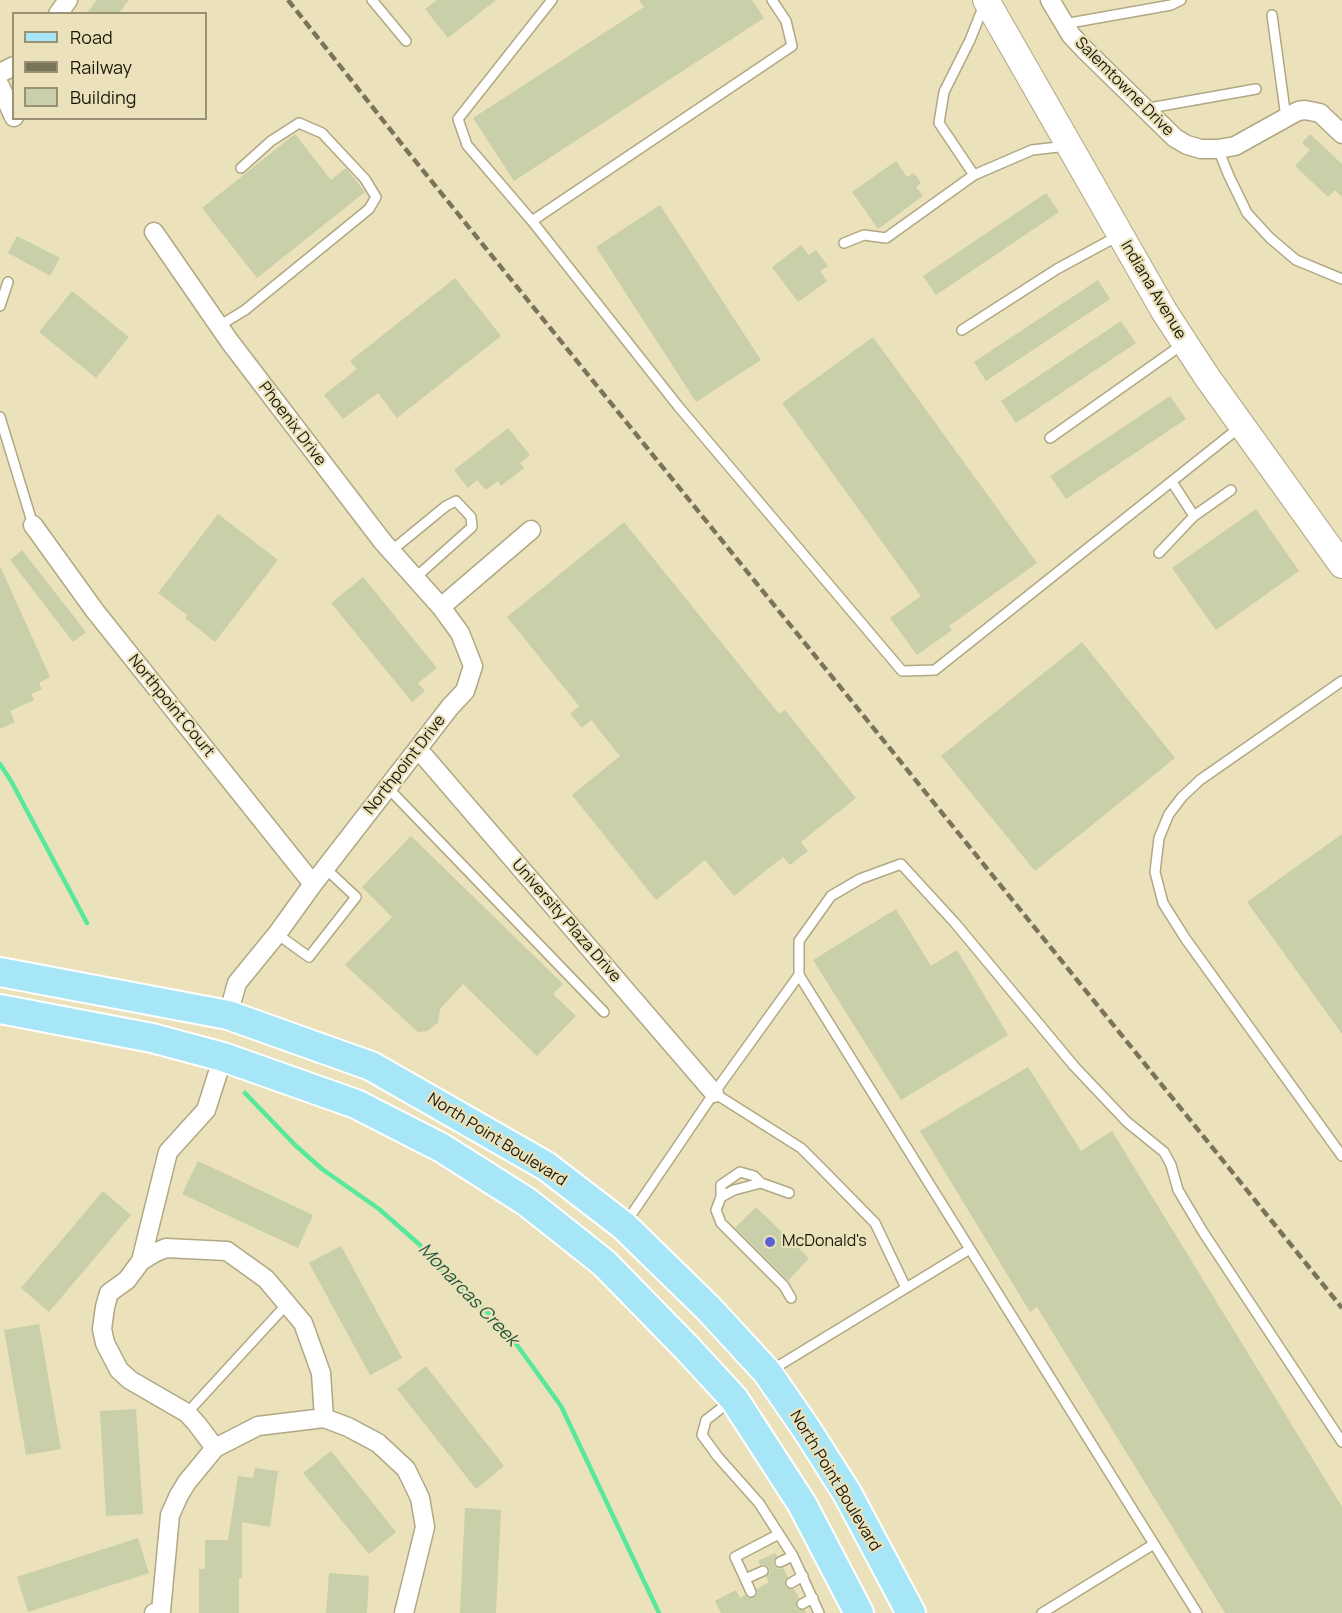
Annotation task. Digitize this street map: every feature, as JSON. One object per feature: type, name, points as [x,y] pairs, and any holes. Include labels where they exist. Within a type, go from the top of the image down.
[{"type":"main road","name":"Indiana Avenue","points":[[986,0],[1164,311],[1242,426],[1342,565]]},
{"type":"main road","name":"North Point Boulevard","points":[[0,972],[228,1015],[371,1066],[546,1166],[624,1226],[708,1309],[767,1372],[847,1493],[911,1613]]},
{"type":"main road","points":[[0,1009],[152,1038],[223,1057],[356,1104],[451,1154],[527,1202],[604,1263],[734,1399],[801,1504],[859,1613]]},
{"type":"main road","points":[[91,1027],[111,1014],[200,1032],[212,1032],[228,1015]]},
{"type":"main road","points":[[223,1057],[239,1039],[249,1035],[372,1079],[390,1076]]},
{"type":"main road","points":[[687,1348],[697,1344],[713,1347],[738,1374],[743,1376],[749,1377],[767,1372]]},
{"type":"main road","points":[[734,1399],[750,1394],[762,1395],[772,1402],[793,1427],[807,1430]]},
{"type":"street","name":"Salemtowne Drive","points":[[1050,0],[1071,35],[1085,50],[1174,138],[1187,145],[1202,149],[1235,146],[1298,111],[1320,113],[1342,134]]},
{"type":"street","points":[[0,86],[12,115]]},
{"type":"street","name":"Phoenix Drive","points":[[154,232],[219,326],[391,551],[441,607]]},
{"type":"street","name":"Northpoint Court","points":[[33,525],[94,611],[313,884]]},
{"type":"street","points":[[441,607],[531,530]]},
{"type":"street","name":"Northpoint Drive","points":[[228,1015],[237,983],[277,934],[450,706],[465,691],[473,666],[460,633],[441,607]]},
{"type":"street","name":"University Plaza Drive","points":[[418,749],[714,1093]]},
{"type":"street","points":[[141,1262],[168,1152],[206,1110],[223,1057]]},
{"type":"street","points":[[215,1448],[187,1413],[130,1380],[114,1364],[105,1344],[102,1329],[109,1293],[127,1280],[141,1262],[154,1252],[166,1248],[227,1251],[266,1280],[303,1323],[321,1373],[324,1418]]},
{"type":"street","points":[[158,1612],[170,1515],[187,1482],[215,1448],[258,1426],[324,1418],[348,1427],[378,1443],[406,1469],[420,1497],[424,1527],[404,1613]]},
{"type":"lane","points":[[372,0],[406,41]]},
{"type":"lane","points":[[552,0],[458,119],[467,145],[532,221],[678,406],[902,671],[935,670],[1242,426]]},
{"type":"lane","points":[[532,221],[792,46],[786,21],[772,0]]},
{"type":"lane","points":[[974,175],[939,123],[944,92],[970,40],[986,0]]},
{"type":"lane","points":[[1064,24],[1171,5],[1181,0]]},
{"type":"lane","points":[[1272,15],[1286,118]]},
{"type":"lane","points":[[1144,109],[1256,88]]},
{"type":"lane","points":[[219,326],[245,310],[369,209],[376,197],[365,180],[322,133],[298,123],[271,141],[241,168]]},
{"type":"lane","points":[[844,243],[864,235],[885,238],[974,175],[1032,150],[1069,146]]},
{"type":"lane","points":[[1218,149],[1247,213],[1270,238],[1296,260],[1342,279]]},
{"type":"lane","points":[[962,330],[1057,269],[1120,235]]},
{"type":"lane","points":[[0,306],[8,282]]},
{"type":"lane","points":[[1050,438],[1185,343]]},
{"type":"lane","points":[[0,417],[33,525]]},
{"type":"lane","points":[[1172,482],[1194,516]]},
{"type":"lane","points":[[1159,553],[1194,516],[1231,490]]},
{"type":"lane","points":[[391,551],[446,506],[456,501],[471,517],[472,527],[416,578]]},
{"type":"lane","points":[[1342,681],[1200,780],[1182,797],[1169,814],[1159,838],[1155,872],[1163,903],[1185,938],[1342,1156]]},
{"type":"lane","points":[[388,788],[604,1012]]},
{"type":"lane","points":[[1197,1613],[800,975],[800,940],[831,896],[860,879],[901,864],[955,923],[1074,1066],[1127,1122],[1164,1152],[1171,1165],[1178,1190],[1203,1232],[1342,1442]]},
{"type":"lane","points":[[277,934],[309,957],[356,897],[325,868]]},
{"type":"lane","points":[[624,1226],[714,1093],[800,975]]},
{"type":"lane","points":[[714,1093],[801,1148],[875,1223],[906,1288]]},
{"type":"lane","points":[[789,1193],[761,1183],[754,1176],[740,1172],[721,1185],[721,1197],[716,1210],[721,1223],[784,1286],[791,1298]]},
{"type":"lane","points":[[721,1197],[734,1190],[761,1183]]},
{"type":"lane","points":[[767,1372],[970,1249]]},
{"type":"lane","points":[[187,1413],[287,1304]]},
{"type":"lane","points":[[734,1399],[706,1420],[702,1435],[718,1457],[759,1503],[804,1576],[819,1613]]},
{"type":"lane","points":[[751,1592],[735,1557],[778,1534]]},
{"type":"lane","points":[[1042,1613],[1154,1544]]},
{"type":"lane","points":[[780,1562],[793,1556]]},
{"type":"lane","points":[[745,1579],[763,1571]]},
{"type":"lane","points":[[791,1583],[804,1576]]},
{"type":"lane","points":[[802,1604],[813,1598]]},
{"type":"building","points":[[97,0],[129,0],[120,12],[88,12]]},
{"type":"building","points":[[437,0],[496,0],[448,38],[425,9]]},
{"type":"building","points":[[639,0],[752,0],[764,18],[514,181],[473,118],[644,7]]},
{"type":"building","points":[[295,134],[331,180],[346,168],[365,192],[257,278],[202,208]]},
{"type":"building","points":[[1310,134],[1342,164],[1342,197],[1335,190],[1328,197],[1295,166],[1310,150],[1302,143]]},
{"type":"building","points":[[896,161],[907,177],[914,173],[921,183],[916,187],[923,196],[878,229],[852,192]]},
{"type":"building","points":[[1046,193],[1059,212],[936,295],[923,276]]},
{"type":"building","points":[[660,205],[761,360],[696,402],[596,247]]},
{"type":"building","points":[[17,236],[60,258],[50,276],[8,253]]},
{"type":"building","points":[[801,245],[809,255],[816,250],[828,266],[820,271],[827,281],[798,302],[772,267]]},
{"type":"building","points":[[455,278],[501,336],[397,418],[378,393],[343,419],[324,395],[357,369],[350,361]]},
{"type":"building","points":[[1098,280],[1110,299],[986,381],[974,362]]},
{"type":"building","points":[[72,291],[129,337],[96,378],[39,332]]},
{"type":"building","points":[[1121,321],[1136,343],[1016,423],[1001,401]]},
{"type":"building","points":[[873,337],[1037,563],[949,626],[952,630],[917,655],[890,618],[921,596],[782,403]]},
{"type":"building","points":[[1170,396],[1186,419],[1066,499],[1050,476]]},
{"type":"building","points":[[508,428],[530,455],[520,463],[524,468],[501,486],[498,481],[486,490],[477,480],[468,488],[454,470]]},
{"type":"building","points":[[1256,509],[1299,571],[1216,630],[1172,568]]},
{"type":"building","points":[[218,514],[278,560],[215,642],[185,618],[187,615],[158,593]]},
{"type":"building","points":[[624,522],[779,714],[785,710],[856,798],[801,842],[808,851],[790,865],[783,857],[734,896],[705,860],[656,900],[572,795],[620,756],[591,720],[582,728],[570,714],[579,706],[507,617]]},
{"type":"building","points":[[22,550],[86,632],[73,642],[10,560]]},
{"type":"building","points":[[0,566],[50,677],[39,683],[42,689],[31,694],[34,700],[10,711],[15,722],[0,729]]},
{"type":"building","points":[[363,577],[437,668],[418,683],[425,691],[412,702],[331,603]]},
{"type":"building","points":[[1082,642],[1175,758],[1035,871],[941,756]]},
{"type":"building","points":[[1342,834],[1342,1034],[1247,902]]},
{"type":"building","points":[[411,836],[563,984],[553,994],[576,1016],[537,1056],[463,984],[440,1009],[438,1023],[427,1031],[418,1032],[345,965],[392,917],[362,887]]},
{"type":"building","points":[[896,909],[931,966],[957,950],[1008,1035],[901,1100],[813,960]]},
{"type":"building","points":[[1028,1067],[1081,1151],[1112,1131],[1342,1507],[1342,1613],[1225,1613],[1037,1307],[1030,1312],[920,1131]]},
{"type":"building","points":[[198,1161],[313,1215],[298,1248],[182,1194]]},
{"type":"building","points":[[103,1191],[131,1215],[49,1312],[21,1288]]},
{"type":"building","points":[[756,1207],[809,1258],[788,1281],[735,1228]]},
{"type":"building","points":[[341,1246],[402,1358],[370,1375],[309,1263]]},
{"type":"building","points":[[39,1324],[61,1449],[26,1455],[4,1330]]},
{"type":"building","points":[[426,1366],[504,1466],[476,1489],[397,1389]]},
{"type":"building","points":[[136,1409],[143,1514],[106,1516],[100,1411]]},
{"type":"building","points":[[331,1451],[396,1532],[369,1554],[303,1473]]},
{"type":"building","points":[[255,1468],[278,1471],[270,1527],[242,1522],[242,1578],[239,1578],[239,1613],[199,1613],[199,1569],[205,1569],[205,1540],[228,1540],[238,1476],[253,1478]]},
{"type":"building","points":[[465,1508],[501,1510],[496,1613],[460,1613]]},
{"type":"building","points":[[138,1538],[149,1573],[28,1612],[17,1577]]},
{"type":"building","points":[[775,1553],[777,1556],[773,1561],[774,1565],[779,1569],[783,1568],[788,1577],[785,1580],[785,1586],[788,1589],[794,1589],[799,1598],[796,1601],[796,1607],[807,1613],[721,1613],[715,1601],[736,1590],[740,1598],[745,1595],[753,1598],[757,1595],[757,1589],[769,1582],[766,1577],[770,1572],[769,1568],[764,1564],[760,1565],[758,1561]]},
{"type":"building","points":[[329,1573],[369,1576],[367,1613],[326,1613]]},
{"type":"waterway","name":"Monarcas Creek","points":[[0,764],[87,923]]},
{"type":"waterway","name":"Monarcas Creek","points":[[245,1093],[295,1145],[322,1169],[379,1209],[420,1245],[425,1255],[462,1287],[509,1334],[561,1406],[659,1613]]},
{"type":"railway","points":[[288,0],[408,152],[1342,1308]]},
{"type":"place","name":"McDonald's","points":[[770,1242]]}]
